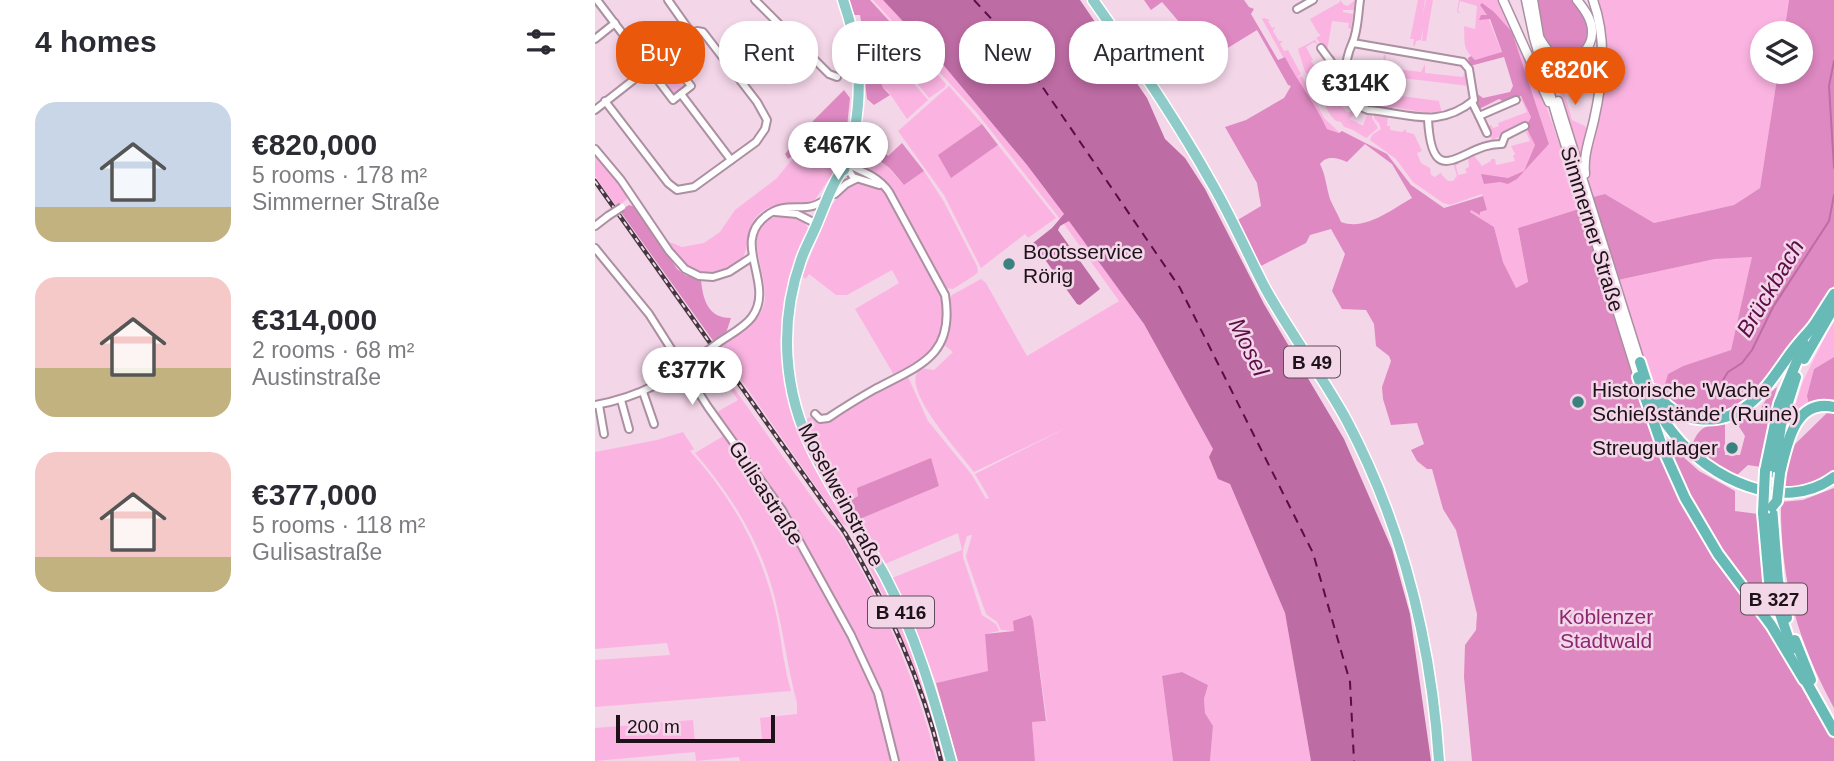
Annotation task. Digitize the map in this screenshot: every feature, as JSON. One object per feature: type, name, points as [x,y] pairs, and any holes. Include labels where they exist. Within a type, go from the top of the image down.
[{"type":"highway","name":"B 327","points":[[1834,294],[1795,363],[1779,404],[1769,511],[1769,581],[1783,627],[1804,680],[1834,731]]},
{"type":"highway","name":"B 327","points":[[1773,472],[1781,425],[1793,386],[1817,333],[1834,307]]},
{"type":"highway","points":[[1640,362],[1658,398],[1669,407],[1680,414],[1700,420],[1726,417],[1749,406],[1759,396],[1815,324]]},
{"type":"highway","points":[[1640,362],[1662,418],[1685,447],[1713,470],[1743,484],[1784,494],[1813,489],[1834,477]]},
{"type":"highway","points":[[1638,377],[1651,407],[1669,436],[1695,463],[1719,479],[1755,494],[1785,498],[1814,493],[1834,484]]},
{"type":"highway","points":[[1638,377],[1663,449],[1685,498],[1718,554],[1771,625],[1804,680]]},
{"type":"highway","points":[[1773,472],[1801,415],[1818,406],[1834,407]]},
{"type":"highway","name":"B 327","points":[[1769,511],[1778,581],[1789,625],[1809,676],[1834,721]]},
{"type":"main road","name":"Moselweinstraße","points":[[843,0],[858,53],[855,129],[845,164],[801,258],[790,303],[787,356],[795,407],[812,450],[885,577],[899,608],[927,681],[951,761]]},
{"type":"main road","name":"B 49","points":[[1093,0],[1157,92],[1194,152],[1265,288],[1339,408],[1373,475],[1398,541],[1416,605],[1433,691],[1439,761]]},
{"type":"street","points":[[595,39],[615,23],[597,0]]},
{"type":"street","points":[[668,0],[683,21]]},
{"type":"street","points":[[755,0],[832,75]]},
{"type":"street","points":[[1297,9],[1313,0]]},
{"type":"street","points":[[1360,0],[1353,43],[1349,48],[1345,69],[1348,86],[1359,105],[1364,109],[1428,119],[1472,102]]},
{"type":"street","points":[[1503,0],[1558,121]]},
{"type":"street","name":"Simmerner Straße","points":[[1526,0],[1558,121],[1638,377]]},
{"type":"street","name":"Simmerner Straße","points":[[1533,0],[1539,37],[1640,362]]},
{"type":"street","points":[[1539,37],[1549,52],[1558,58],[1573,59],[1585,51],[1592,30],[1591,21],[1577,0]]},
{"type":"street","points":[[1585,184],[1584,160],[1600,92],[1603,58],[1593,0]]},
{"type":"street","points":[[605,101],[668,183],[677,190],[694,187],[756,142],[765,129],[767,120],[750,93],[705,35]]},
{"type":"street","points":[[1353,43],[1463,62],[1469,69],[1473,88],[1472,102],[1487,133]]},
{"type":"street","points":[[1321,48],[1332,66],[1376,74]]},
{"type":"street","points":[[595,110],[627,84]]},
{"type":"street","points":[[660,84],[673,100],[691,86],[689,84]]},
{"type":"street","points":[[681,94],[731,160]]},
{"type":"street","points":[[1479,116],[1516,100]]},
{"type":"street","points":[[1428,119],[1431,145],[1445,162],[1492,144],[1502,144],[1504,136],[1525,126]]},
{"type":"street","points":[[595,149],[674,259],[694,274],[709,277],[721,275],[752,257]]},
{"type":"street","points":[[845,164],[850,174],[874,181],[889,192]]},
{"type":"street","points":[[815,414],[820,419],[828,418],[871,391],[909,372],[927,360],[941,343],[947,330],[945,295],[889,192],[876,177],[845,164]]},
{"type":"street","points":[[604,435],[597,405],[643,392],[684,369],[748,321],[760,296],[760,284],[752,257],[753,234],[759,222],[785,207],[814,206],[858,178]]},
{"type":"street","points":[[595,226],[632,197]]},
{"type":"street","points":[[805,208],[814,212],[817,223]]},
{"type":"street","points":[[767,215],[791,212],[817,223]]},
{"type":"street","name":"Gulisastraße","points":[[595,248],[649,314],[708,407],[782,510],[851,635],[878,693],[895,761]]},
{"type":"street","points":[[643,392],[655,419]]},
{"type":"street","points":[[621,400],[629,429]]},
{"type":"shaded area","points":[[873,0],[883,0],[903,21],[892,21]]},
{"type":"shaded area","points":[[1340,0],[1348,6],[1355,0],[1354,10],[1343,10],[1353,14],[1351,29],[1348,28],[1349,23],[1332,21],[1328,54],[1316,38],[1321,35],[1310,19]]},
{"type":"shaded area","points":[[1418,0],[1425,0],[1423,14],[1426,0],[1433,0],[1426,41],[1422,41],[1423,27],[1421,40],[1416,41],[1415,46],[1414,39],[1410,39]]},
{"type":"shaded area","points":[[1459,0],[1500,0],[1538,83],[1582,208],[1518,228],[1528,283],[1516,288],[1503,262],[1494,227],[1470,212],[1471,209],[1480,212],[1487,210],[1482,194],[1450,205],[1443,203],[1413,182],[1396,159],[1370,140],[1372,135],[1381,129],[1374,113],[1388,115],[1387,126],[1390,126],[1390,130],[1402,132],[1406,129],[1406,132],[1414,134],[1422,151],[1417,153],[1421,163],[1430,168],[1431,175],[1435,177],[1442,172],[1448,181],[1453,181],[1457,176],[1453,163],[1458,161],[1458,175],[1467,173],[1465,169],[1469,167],[1468,156],[1472,157],[1473,154],[1482,166],[1491,159],[1495,159],[1496,165],[1515,161],[1511,146],[1530,141],[1526,132],[1529,131],[1535,145],[1524,171],[1549,144],[1512,32],[1484,7],[1502,53],[1475,60],[1466,48],[1464,26],[1475,29],[1477,6],[1460,1],[1458,13],[1457,11]]},
{"type":"shaded area","points":[[1599,0],[1789,0],[1786,21],[1750,21],[1750,84],[1776,84],[1760,188],[1734,205],[1654,223],[1605,194],[1593,197],[1589,182],[1588,157],[1604,93],[1607,57]]},
{"type":"shaded area","points":[[1262,19],[1270,20],[1268,21],[1272,28],[1275,27],[1273,31],[1279,41],[1283,41],[1280,44],[1284,51],[1288,50],[1301,74],[1297,78]]},
{"type":"shaded area","points":[[1315,40],[1318,45],[1314,42],[1306,47],[1313,60],[1311,61],[1320,73],[1326,72],[1328,64],[1334,69],[1321,79],[1323,83],[1328,80],[1329,86],[1339,81],[1338,78],[1333,78],[1343,74],[1343,82],[1332,88],[1333,95],[1339,100],[1346,96],[1347,90],[1350,96],[1339,103],[1348,113],[1354,109],[1355,113],[1350,119],[1363,126],[1368,112],[1372,113],[1378,128],[1366,138],[1344,127],[1331,116],[1304,69],[1298,49]]},
{"type":"shaded area","points":[[1547,53],[1562,63],[1557,67],[1572,120],[1585,126],[1588,133],[1582,164]]},
{"type":"shaded area","points":[[1384,55],[1384,67],[1421,72],[1425,64],[1425,73],[1463,77],[1466,68],[1469,86],[1385,76],[1382,68]]},
{"type":"shaded area","points":[[945,67],[1027,165],[1064,214],[1060,219],[977,113],[945,78]]},
{"type":"shaded area","points":[[1302,76],[1324,118],[1340,133],[1327,129],[1297,78]]},
{"type":"shaded area","points":[[1391,80],[1399,81],[1399,84],[1395,84],[1394,95],[1439,101],[1442,113],[1433,116],[1432,112],[1393,107],[1392,111],[1380,110],[1383,90],[1389,89]]},
{"type":"shaded area","points":[[663,84],[689,84],[673,97]]},
{"type":"shaded area","points":[[881,84],[914,84],[928,100],[907,119],[888,91]]},
{"type":"shaded area","points":[[918,84],[946,84],[945,87],[929,98]]},
{"type":"shaded area","points":[[949,86],[982,124],[939,155],[952,177],[998,145],[1056,218],[1028,238],[1025,234],[981,268],[944,195],[898,131]]},
{"type":"shaded area","points":[[1522,98],[1531,117],[1529,123],[1492,140],[1486,127],[1499,126],[1498,123],[1527,112],[1522,101],[1518,101]]},
{"type":"shaded area","points":[[863,128],[872,141],[867,145],[875,161],[886,165],[904,185],[924,171],[944,202],[977,266],[978,272],[975,275],[953,289],[944,288],[889,186],[881,177],[858,165]]},
{"type":"shaded area","points":[[823,142],[839,143],[843,146],[834,172],[814,201],[810,204],[777,205],[759,214],[750,229],[744,255],[733,266],[717,273],[699,273],[685,264],[667,241],[682,247],[704,243],[720,232],[735,210],[776,179],[790,162],[809,146]]},
{"type":"shaded area","points":[[595,154],[626,193],[627,199],[617,207],[595,176]]},
{"type":"shaded area","points":[[856,181],[877,186],[889,196],[938,288],[946,311],[942,335],[936,345],[917,362],[894,375],[855,309],[899,283],[892,270],[847,295],[836,295],[809,274],[806,279],[802,276],[831,206],[846,186]]},
{"type":"shaded area","points":[[786,214],[802,219],[808,228],[791,277],[783,319],[785,382],[792,410],[814,462],[872,563],[894,611],[923,685],[946,761],[943,761],[903,640],[863,554],[847,526],[842,524],[719,348],[748,327],[761,312],[765,299],[757,240],[760,228],[769,219]]},
{"type":"shaded area","points":[[1069,220],[1144,324],[1213,449],[1218,479],[1230,484],[1285,613],[1311,761],[1210,761],[1213,726],[1205,713],[1204,699],[1208,685],[1182,672],[1162,677],[1173,761],[1035,761],[1032,722],[1047,721],[1032,615],[1014,631],[1001,630],[997,622],[986,614],[966,556],[972,535],[967,536],[963,557],[982,615],[996,624],[999,631],[985,634],[989,671],[936,683],[892,578],[962,550],[958,533],[885,564],[860,519],[939,486],[930,459],[899,472],[849,501],[815,441],[806,420],[810,417],[826,423],[897,380],[908,377],[928,421],[972,475],[986,499],[989,498],[975,474],[1070,426],[974,472],[924,404],[917,389],[916,377],[921,368],[934,370],[953,352],[943,344],[951,324],[949,299],[981,279],[986,283],[1027,356],[1119,301],[1064,224]]},
{"type":"shaded area","points":[[1753,256],[1731,350],[1683,366],[1668,374],[1659,394],[1646,369],[1618,280],[1715,259]]},
{"type":"shaded area","points":[[1834,319],[1834,357],[1814,369],[1809,404],[1834,400],[1834,404],[1818,404],[1786,435],[1803,381]]},
{"type":"shaded area","points":[[713,359],[839,532],[871,587],[904,660],[937,761],[740,761],[739,757],[696,761],[695,752],[595,761],[595,728],[693,720],[695,743],[762,739],[760,718],[797,714],[779,615],[763,562],[734,505],[695,453],[730,432],[717,412],[738,400],[710,361]]},
{"type":"shaded area","points":[[683,432],[694,449],[690,451],[718,485],[751,540],[776,612],[791,691],[595,707],[595,660],[670,655],[667,643],[595,649],[595,452]]},
{"type":"green space","points":[[849,0],[870,0],[889,21],[861,21],[860,15],[854,15]]},
{"type":"green space","name":"Koblenzer Stadtwald","points":[[1144,0],[1244,0],[1254,9],[1251,14],[1278,60],[1285,57],[1327,129],[1339,133],[1342,131],[1387,154],[1411,185],[1444,208],[1483,196],[1487,210],[1480,212],[1480,215],[1471,210],[1470,212],[1494,227],[1503,262],[1516,288],[1528,282],[1518,228],[1582,208],[1680,497],[1698,532],[1729,579],[1770,631],[1817,715],[1834,739],[1834,761],[1472,761],[1464,677],[1465,645],[1476,630],[1477,614],[1456,530],[1443,509],[1432,469],[1427,469],[1417,461],[1411,450],[1424,444],[1417,423],[1391,425],[1382,387],[1391,361],[1389,356],[1376,346],[1374,324],[1366,310],[1342,309],[1332,291],[1345,254],[1331,229],[1310,235],[1306,243],[1259,267],[1236,221],[1261,206],[1257,183],[1225,127],[1246,120],[1284,98],[1291,86],[1257,30],[1228,48],[1228,21],[1178,21],[1162,2],[1151,10]],"holes":[[[1365,144],[1392,164],[1412,198],[1368,222],[1341,222],[1330,199],[1320,164],[1329,158],[1347,162]]]},
{"type":"green space","points":[[1536,0],[1575,0],[1588,30],[1585,43],[1572,57],[1561,55],[1548,45],[1541,29]]},
{"type":"green space","points":[[1789,0],[1834,0],[1834,286],[1755,396],[1731,412],[1703,416],[1681,410],[1659,394],[1668,374],[1683,366],[1731,350],[1752,257],[1715,259],[1618,280],[1593,197],[1605,194],[1654,223],[1734,205],[1760,188],[1776,84],[1813,84],[1813,21],[1786,21]]},
{"type":"green space","points":[[1482,3],[1512,32],[1549,144],[1517,179],[1508,184],[1484,184],[1481,174],[1508,178],[1524,171],[1535,145],[1526,127],[1531,117],[1521,96],[1507,102],[1506,100],[1506,103],[1499,99],[1479,109],[1476,93],[1483,98],[1510,92],[1513,86],[1504,57],[1470,66],[1468,58],[1471,56],[1475,60],[1502,52],[1490,19],[1479,20],[1481,15],[1487,15],[1480,5]]},
{"type":"green space","points":[[865,84],[881,84],[890,95],[874,105],[867,99]]},
{"type":"green space","points":[[844,90],[850,98],[846,137],[813,140],[788,159],[785,154]]},
{"type":"green space","points":[[982,124],[998,145],[951,178],[938,155]]},
{"type":"green space","points":[[872,141],[888,156],[902,143],[924,171],[904,185],[889,168],[870,155],[867,145]]},
{"type":"green space","points":[[629,205],[636,207],[677,269],[685,275],[701,280],[705,301],[712,311],[731,318],[726,333],[714,342],[620,211]]},
{"type":"green space","points":[[1834,357],[1834,400],[1809,404],[1807,396],[1814,369]]},
{"type":"green space","points":[[1777,387],[1769,416],[1761,467],[1748,465],[1734,478],[1690,449],[1702,429],[1725,424],[1725,455],[1740,455],[1745,436],[1738,425],[1743,419],[1755,418],[1770,393]]},
{"type":"green space","points":[[1829,411],[1834,412],[1834,475],[1822,482],[1782,491],[1789,450]]},
{"type":"green space","points":[[1668,452],[1680,454],[1699,471],[1735,491],[1735,511],[1758,514],[1761,553],[1769,595],[1764,603],[1750,591],[1722,555]]},
{"type":"green space","points":[[931,458],[939,486],[860,519],[849,501],[858,496],[857,488]]},
{"type":"green space","points":[[1834,488],[1834,708],[1810,658],[1793,608],[1784,557],[1781,502],[1803,500]]},
{"type":"green space","points":[[1031,615],[1046,721],[1032,722],[1035,761],[958,761],[936,683],[988,671],[985,634],[1014,631],[1013,621]]},
{"type":"green space","points":[[1182,672],[1208,685],[1204,699],[1205,713],[1213,726],[1210,761],[1173,761],[1162,676]]},
{"type":"water","name":"Mosel","points":[[883,0],[1080,0],[1094,21],[1069,21],[1069,84],[1137,84],[1147,98],[1165,139],[1185,158],[1205,189],[1264,304],[1344,439],[1392,549],[1410,614],[1431,761],[1311,761],[1285,613],[1230,484],[1218,479],[1209,457],[1213,449],[1144,324],[1069,221],[1058,230],[1100,289],[1080,305],[1033,243],[1064,214],[959,84],[1055,84],[1055,21],[959,21],[959,84],[945,67],[945,21],[903,21]]},
{"type":"waterway","name":"Brückbach","points":[[1834,61],[1829,86],[1834,168]]},
{"type":"waterway","name":"Brückbach","points":[[1721,391],[1728,372],[1742,363],[1752,350],[1773,307],[1829,221],[1834,195]]},
{"type":"ferry route","points":[[974,0],[1009,38],[1180,288],[1313,553],[1350,682],[1354,761]]},
{"type":"railway","points":[[595,181],[845,533],[902,643],[924,701],[941,761]]},
{"type":"place","name":"Bootsservice Rörig","points":[[1009,264]]},
{"type":"place","name":"Historische 'Wache Schießstände' (Ruine)","points":[[1578,402]]},
{"type":"place","name":"Streugutlager","points":[[1732,448]]}]
